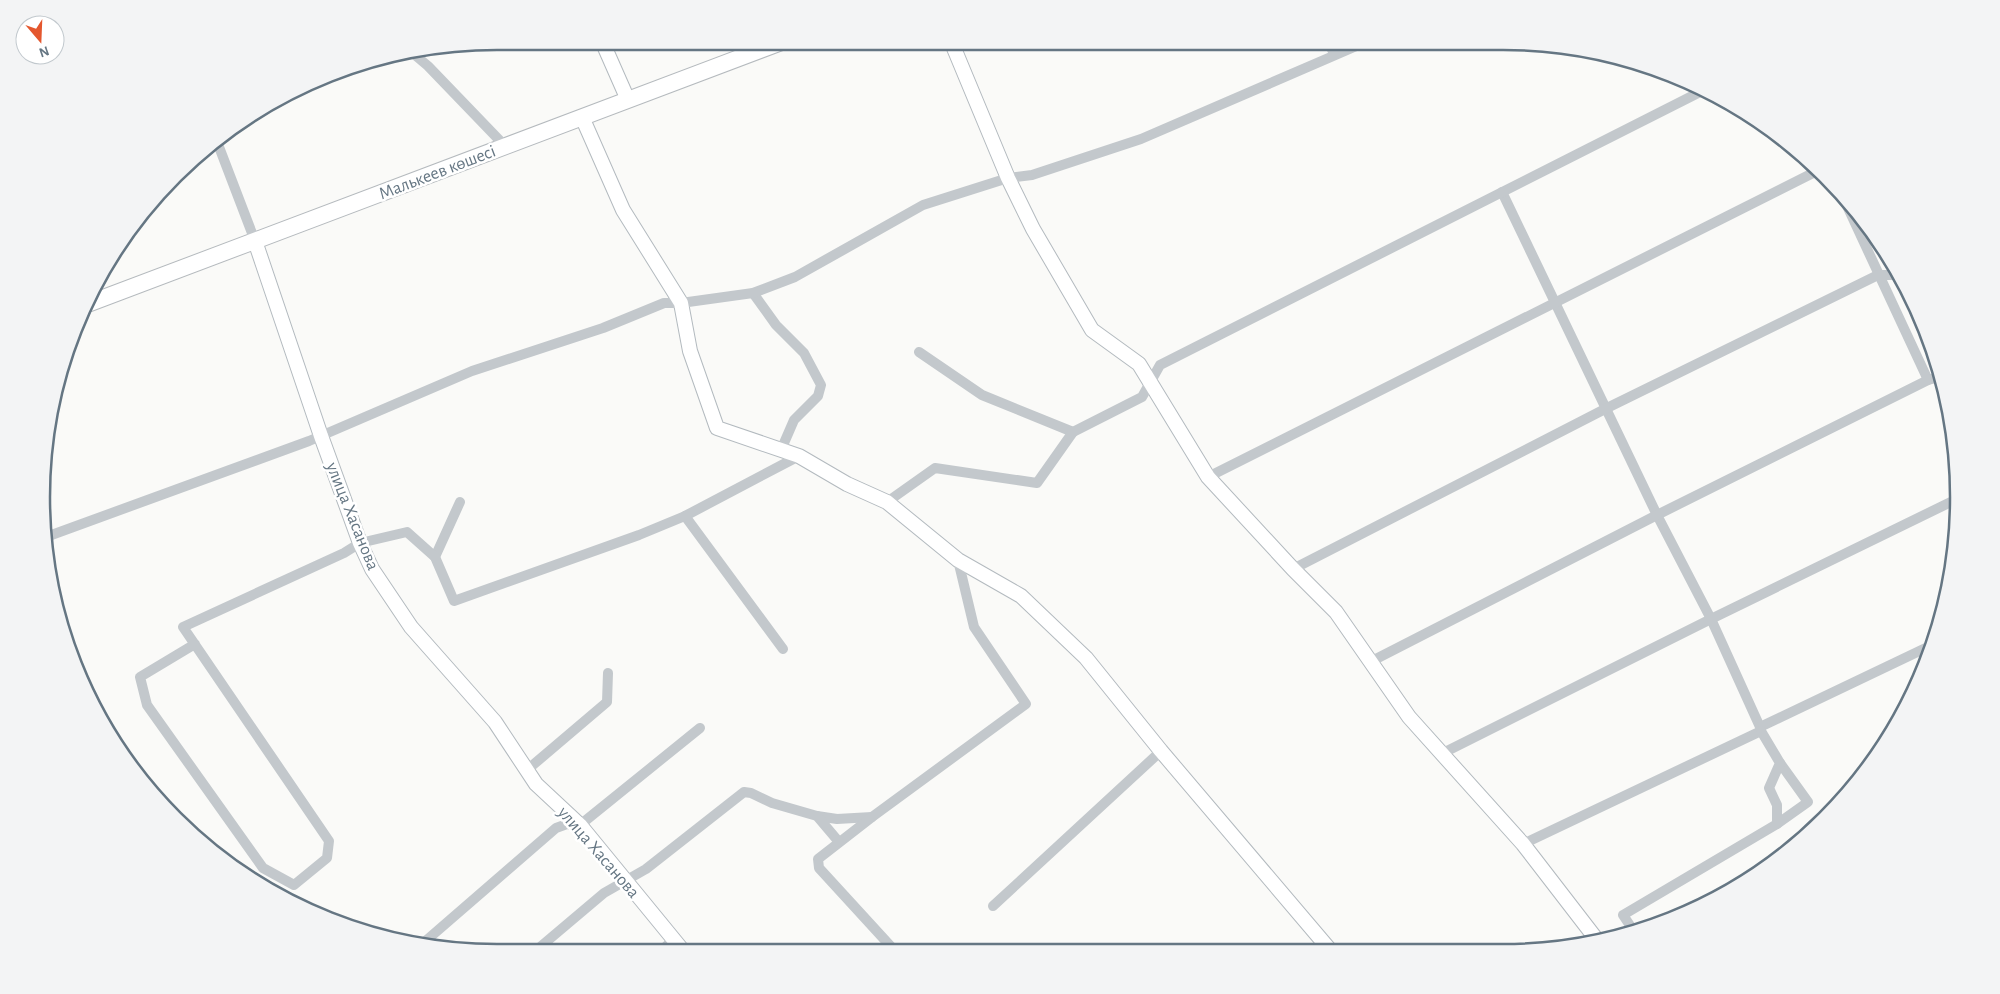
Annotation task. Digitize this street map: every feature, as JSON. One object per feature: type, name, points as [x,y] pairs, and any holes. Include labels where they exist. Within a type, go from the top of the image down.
[{"type":"main road","name":"Малькеев көшесі","points":[[95,301],[760,50]]},
{"type":"street","points":[[606,50],[628,100]]},
{"type":"street","points":[[955,50],[1008,178],[1033,229],[1092,330],[1140,364],[1208,477],[1293,569],[1336,612],[1409,717],[1523,844],[1593,934]]},
{"type":"street","points":[[1332,50],[1334,54]]},
{"type":"street","points":[[52,535],[321,436],[472,371],[603,328],[664,303],[681,303],[753,293],[795,277],[923,205],[1008,178],[1032,175],[1141,139],[1344,50]]},
{"type":"street","points":[[418,58],[504,146]]},
{"type":"street","points":[[1140,364],[1160,365],[1696,94]]},
{"type":"street","points":[[582,117],[624,210],[681,303],[690,351],[717,428],[799,456],[847,484],[888,502],[958,560],[1021,596],[1086,658],[1161,751],[1325,944]]},
{"type":"street","name":"улица Хасанова","points":[[219,147],[255,241],[321,436],[360,543],[372,569],[411,627],[495,722],[536,784],[580,825],[677,944]]},
{"type":"street","points":[[1208,477],[1811,174]]},
{"type":"street","points":[[1502,192],[1554,304],[1607,408],[1657,515],[1711,619],[1761,729],[1780,763],[1808,802],[1777,824],[1623,915],[1631,925]]},
{"type":"street","points":[[1852,217],[1928,380]]},
{"type":"street","points":[[1293,569],[1607,408],[1878,275],[1891,275]]},
{"type":"street","points":[[753,293],[776,325],[804,353],[821,384],[818,396],[794,420],[781,450]]},
{"type":"street","points":[[919,352],[982,395],[1073,432]]},
{"type":"street","points":[[888,502],[935,468],[1037,483],[1073,432],[1142,397],[1160,365]]},
{"type":"street","points":[[1370,662],[1657,515],[1934,378]]},
{"type":"street","points":[[1142,397],[1164,402]]},
{"type":"street","points":[[194,644],[140,677],[147,705],[263,868],[294,885],[327,858],[329,841],[183,627],[344,553],[360,543],[407,532],[435,557],[454,601],[639,535],[686,516],[799,456]]},
{"type":"street","points":[[435,557],[460,502]]},
{"type":"street","points":[[1441,754],[1950,502]]},
{"type":"street","points":[[686,516],[783,649]]},
{"type":"street","points":[[889,944],[819,868],[818,860],[872,817],[1026,704],[974,627],[958,560]]},
{"type":"street","points":[[1523,844],[1923,649]]},
{"type":"street","points":[[528,770],[607,702],[608,673]]},
{"type":"street","points":[[430,938],[556,828],[567,824],[580,825],[700,728]]},
{"type":"street","points":[[993,906],[1161,751]]},
{"type":"street","points":[[1777,824],[1777,805],[1769,788],[1780,763]]},
{"type":"street","points":[[544,944],[604,893],[646,869],[744,792],[751,793],[772,803],[817,816],[837,819],[872,817]]},
{"type":"street","points":[[817,816],[839,842]]},
{"type":"street","points":[[669,944],[674,940]]}]
